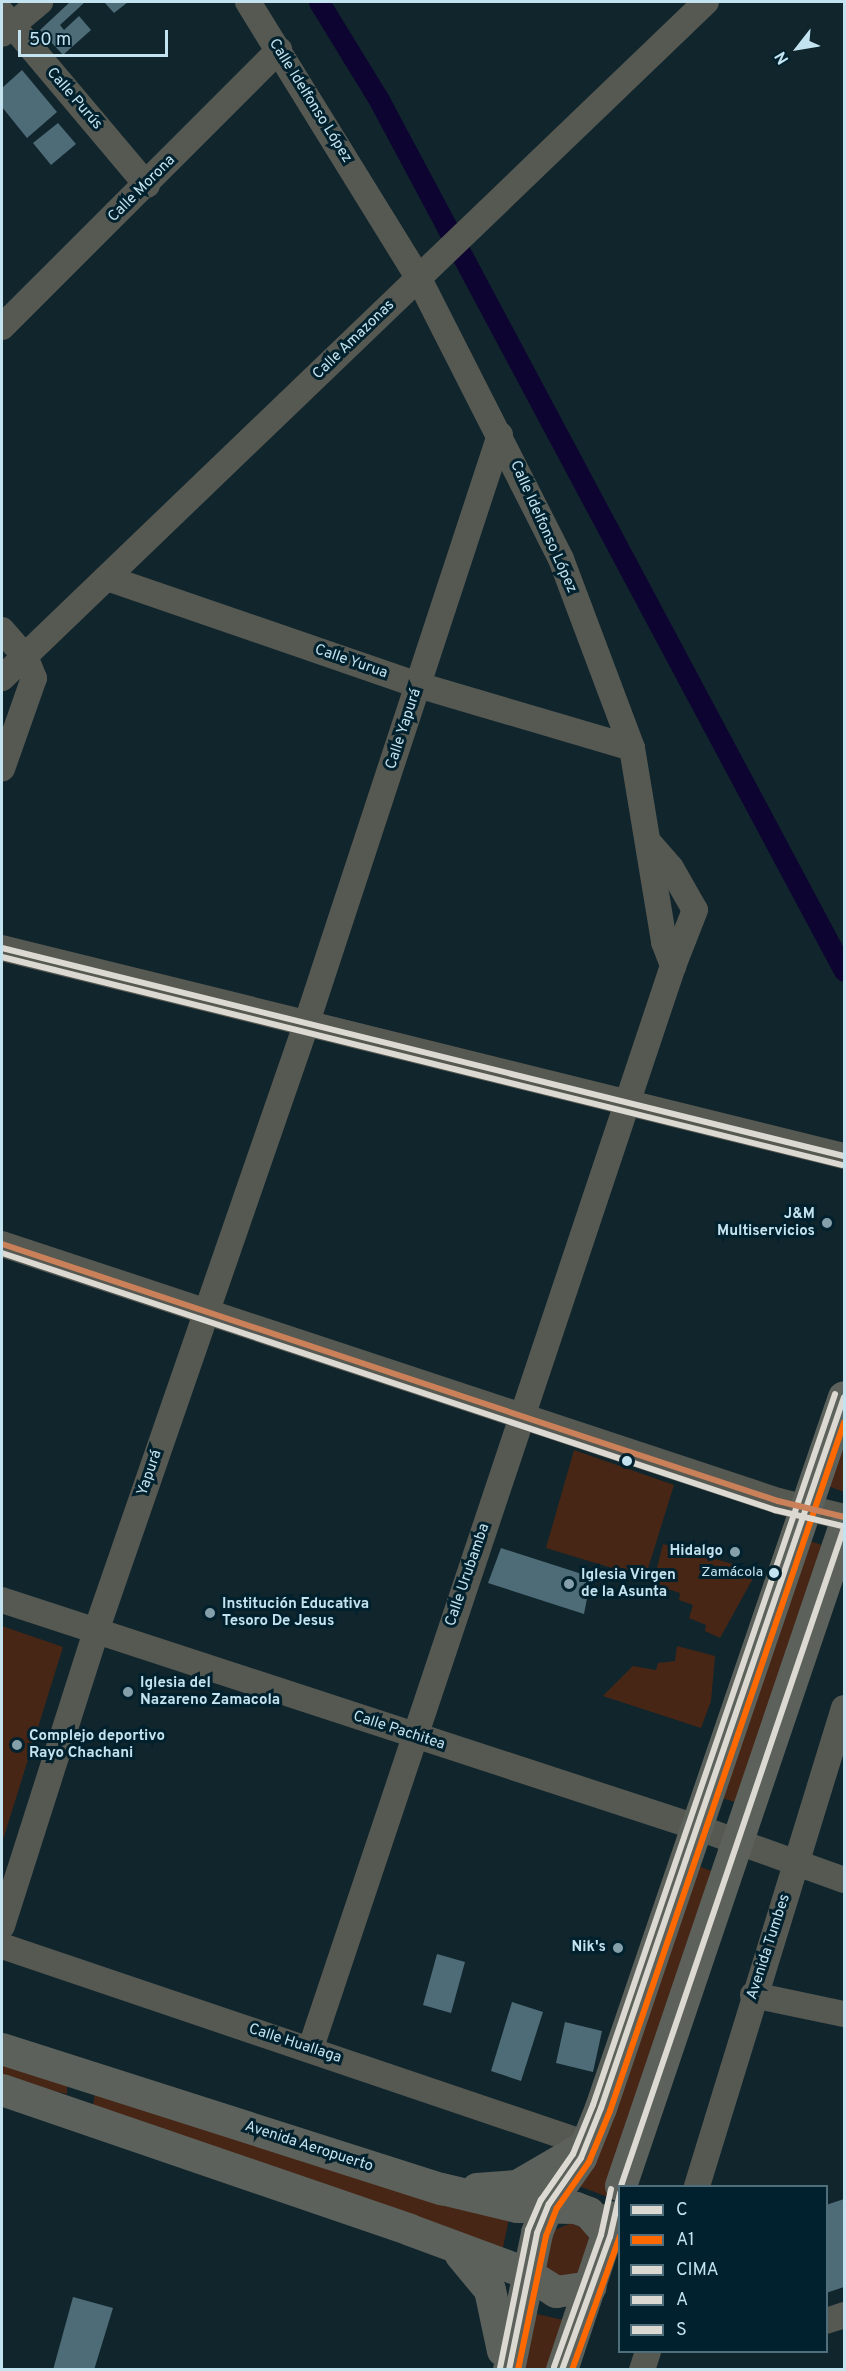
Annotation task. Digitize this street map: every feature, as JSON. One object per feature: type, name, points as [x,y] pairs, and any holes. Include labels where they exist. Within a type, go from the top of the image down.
[{"type":"main road","points":[[507,2370],[526,2273],[549,2204],[587,2144],[699,1828],[844,1397]]},
{"type":"main road","points":[[622,2185],[844,1528]]},
{"type":"main road","name":"Avenida Aeropuerto","points":[[2,2049],[442,2189],[518,2207],[549,2204],[589,2212],[610,2237]]},
{"type":"main road","points":[[76,2114],[87,2076]]},
{"type":"main road","points":[[2,2090],[410,2230],[453,2249],[526,2273],[556,2292],[591,2287]]},
{"type":"main road","points":[[442,2189],[517,2186],[567,2160],[587,2144]]},
{"type":"main road","points":[[562,2370],[610,2237],[618,2200]]},
{"type":"main road","points":[[453,2249],[469,2261],[490,2290],[507,2370]]},
{"type":"street","points":[[5,24],[40,2]]},
{"type":"street","name":"Calle Idelfonso López","points":[[248,2],[418,277],[561,559],[632,748],[651,845],[664,942],[673,966]]},
{"type":"street","name":"Calle Amazonas","points":[[2,678],[436,258],[706,2]]},
{"type":"street","name":"Calle Purús","points":[[5,24],[147,185]]},
{"type":"street","name":"Calle Morona","points":[[2,327],[147,185],[279,50]]},
{"type":"street","name":"Calle Yapurá","points":[[307,1022],[500,435]]},
{"type":"street","name":"Calle Yurua","points":[[107,578],[418,684],[632,748]]},
{"type":"street","points":[[2,630],[25,656],[34,678],[2,769]]},
{"type":"street","points":[[630,1102],[673,966],[695,910],[671,868],[651,845]]},
{"type":"street","points":[[2,948],[844,1156]]},
{"type":"street","name":"Yapurá","points":[[2,1926],[96,1631],[307,1022]]},
{"type":"street","name":"Calle Urubamba","points":[[310,2050],[522,1416],[630,1102]]},
{"type":"street","points":[[2,1244],[778,1501],[809,1505],[844,1517]]},
{"type":"street","name":"Calle Pachitea","points":[[2,1600],[699,1828],[795,1865],[844,1880]]},
{"type":"street","name":"Avenida Tumbes","points":[[698,2185],[753,1995],[844,1708]]},
{"type":"street","name":"Calle Huallaga","points":[[2,1947],[587,2144]]},
{"type":"street","points":[[753,1995],[844,2014]]},
{"type":"street","points":[[828,2320],[844,2315]]},
{"type":"street","points":[[642,2370],[648,2353]]},
{"type":"shaded area","points":[[844,1436],[844,1492],[828,1486]]},
{"type":"shaded area","points":[[574,1450],[674,1485],[645,1578],[546,1548]]},
{"type":"shaded area","points":[[807,1540],[828,1547],[740,1804],[720,1797]]},
{"type":"shaded area","points":[[663,1544],[757,1571],[720,1638],[705,1631],[706,1625],[689,1618],[693,1605],[679,1600],[680,1593],[653,1584]]},
{"type":"shaded area","name":"Complejo deportivo Rayo Chachani","points":[[2,1626],[63,1647],[2,1843]]},
{"type":"shaded area","points":[[677,1646],[715,1656],[711,1701],[701,1728],[603,1696],[633,1666],[656,1670],[658,1663],[675,1661]]},
{"type":"shaded area","points":[[696,1865],[714,1872],[608,2197],[576,2185]]},
{"type":"shaded area","points":[[2,2061],[67,2084],[67,2094],[2,2080]]},
{"type":"shaded area","points":[[95,2093],[509,2219],[502,2252],[93,2105]]},
{"type":"shaded area","points":[[571,2223],[584,2229],[590,2240],[581,2276],[552,2281],[543,2261],[555,2230]]},
{"type":"shaded area","points":[[532,2313],[568,2321],[552,2369],[520,2370]]},
{"type":"building","points":[[70,2],[85,2],[60,25],[64,30],[79,16],[91,30],[63,55],[40,30]]},
{"type":"building","points":[[104,2],[128,2],[114,13]]},
{"type":"building","points":[[22,70],[57,112],[27,138],[2,107],[2,88]]},
{"type":"building","points":[[58,123],[76,144],[51,165],[33,143]]},
{"type":"building","points":[[501,1548],[585,1575],[590,1583],[584,1614],[488,1583]]},
{"type":"building","points":[[437,1954],[465,1962],[451,2013],[423,2005]]},
{"type":"building","points":[[512,2002],[543,2012],[521,2081],[491,2071]]},
{"type":"building","points":[[565,2022],[602,2031],[593,2072],[556,2063]]},
{"type":"building","points":[[844,2199],[844,2287],[828,2292],[828,2204]]},
{"type":"building","points":[[73,2297],[113,2308],[94,2370],[53,2370]]},
{"type":"waterway","points":[[319,2],[379,100],[844,971]]},
{"type":"transit line","name":"C","points":[[2,948],[844,1156]]},
{"type":"transit line","name":"A","points":[[2,957],[842,1165]]},
{"type":"transit line","points":[[2,1244],[778,1501],[844,1517]]},
{"type":"transit line","name":"A","points":[[2,1253],[775,1510],[842,1526]]},
{"type":"transit line","name":"CIMA","points":[[500,2368],[528,2230],[541,2200],[573,2154],[593,2105],[835,1394]]},
{"type":"transit line","name":"S","points":[[509,2370],[537,2233],[549,2204],[581,2158],[601,2108],[844,1397]]},
{"type":"transit line","name":"A1","points":[[518,2370],[546,2236],[557,2208],[589,2162],[610,2111],[844,1423]]},
{"type":"transit line","name":"C","points":[[621,2185],[844,1528]]},
{"type":"transit line","name":"CIMA","points":[[554,2367],[601,2235],[611,2189]]},
{"type":"transit line","name":"C","points":[[562,2370],[610,2237],[618,2202]]},
{"type":"transit line","name":"A1","points":[[572,2370],[618,2242]]},
{"type":"place","name":"J&M Multiservicios","points":[[827,1223]]},
{"type":"place","name":"Hidalgo","points":[[735,1552]]},
{"type":"place","name":"Zamácola","points":[[774,1573]]},
{"type":"place","name":"Iglesia Virgen de la Asunta","points":[[569,1584]]},
{"type":"place","name":"Institución Educativa Tesoro De Jesus","points":[[210,1613]]},
{"type":"place","name":"Iglesia del Nazareno Zamacola","points":[[128,1692]]},
{"type":"place","name":"Complejo deportivo Rayo Chachani","points":[[17,1745]]},
{"type":"place","name":"Nik's","points":[[618,1948]]}]
